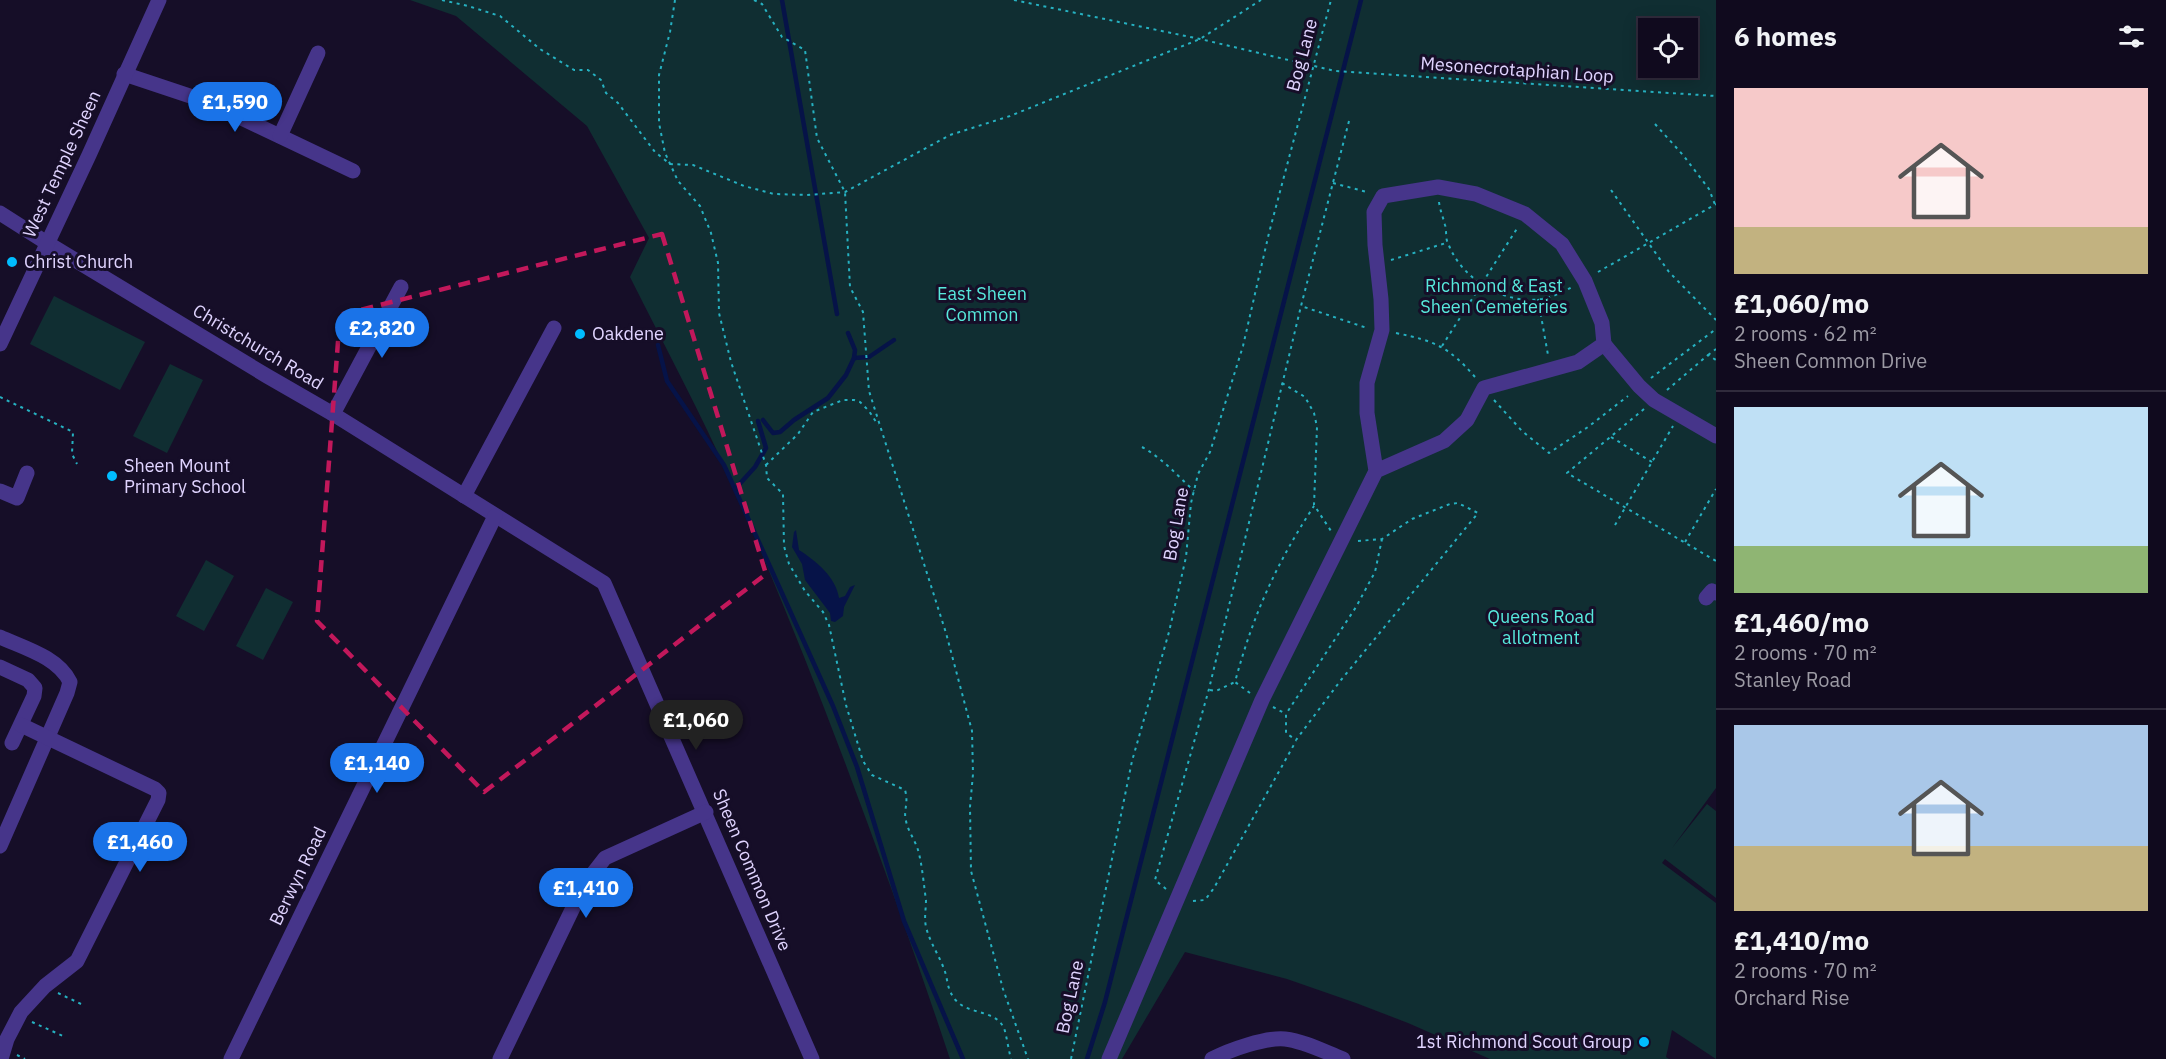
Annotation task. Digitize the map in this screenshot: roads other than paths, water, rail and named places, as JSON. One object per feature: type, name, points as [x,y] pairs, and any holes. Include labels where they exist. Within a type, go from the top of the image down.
[{"type":"street","name":"West Temple Sheen","points":[[0,344],[159,0]]},
{"type":"street","points":[[280,136],[318,52]]},
{"type":"street","points":[[124,74],[208,102],[353,171]]},
{"type":"street","points":[[1109,1059],[1262,700],[1376,471],[1367,413],[1367,383],[1382,330],[1374,212],[1383,196],[1438,187],[1476,194],[1526,214],[1562,244],[1585,281],[1602,323],[1604,344],[1639,386],[1654,400],[1716,436]]},
{"type":"street","name":"Christchurch Road","points":[[0,213],[333,414],[495,516]]},
{"type":"street","points":[[333,414],[401,287]]},
{"type":"street","points":[[464,496],[554,328]]},
{"type":"street","points":[[1376,471],[1444,441],[1467,420],[1484,388],[1578,362],[1604,344]]},
{"type":"street","points":[[0,491],[17,498],[27,473]]},
{"type":"street","name":"Sheen Common Drive","points":[[495,516],[604,583],[812,1059]]},
{"type":"street","name":"Berwyn Road","points":[[231,1059],[495,516]]},
{"type":"street","points":[[0,846],[70,682],[63,670],[53,662],[2,638]]},
{"type":"street","points":[[0,667],[28,680],[35,688],[34,696],[12,743]]},
{"type":"street","points":[[0,1059],[19,1016],[32,998],[77,961],[159,794],[154,789],[21,725]]},
{"type":"street","points":[[500,1059],[584,885],[605,858],[706,812]]},
{"type":"street","points":[[1212,1059],[1270,1040],[1283,1039],[1296,1041],[1343,1059]]},
{"type":"waterway","points":[[782,0],[837,314]]},
{"type":"waterway","points":[[1087,1059],[1105,1002],[1361,0]]},
{"type":"waterway","points":[[763,420],[773,433],[780,432],[828,398],[846,375],[854,358],[855,350],[848,333]]},
{"type":"waterway","points":[[854,358],[869,357],[894,340]]},
{"type":"waterway","points":[[658,345],[667,381],[724,465],[833,706],[857,767],[904,921],[963,1059]]},
{"type":"waterway","points":[[735,489],[755,467],[766,448],[758,421]]},
{"type":"place","name":"Christ Church","points":[[12,262]]},
{"type":"place","name":"Oakdene","points":[[580,334]]},
{"type":"place","name":"Sheen Mount Primary School","points":[[112,476]]},
{"type":"place","name":"1st Richmond Scout Group","points":[[1644,1042]]},
{"type":"park label","name":"Richmond & East Sheen Cemeteries","points":[[1494,296]]},
{"type":"park label","name":"East Sheen Common","points":[[982,304]]},
{"type":"park label","name":"Queens Road allotment","points":[[1541,627]]}]
